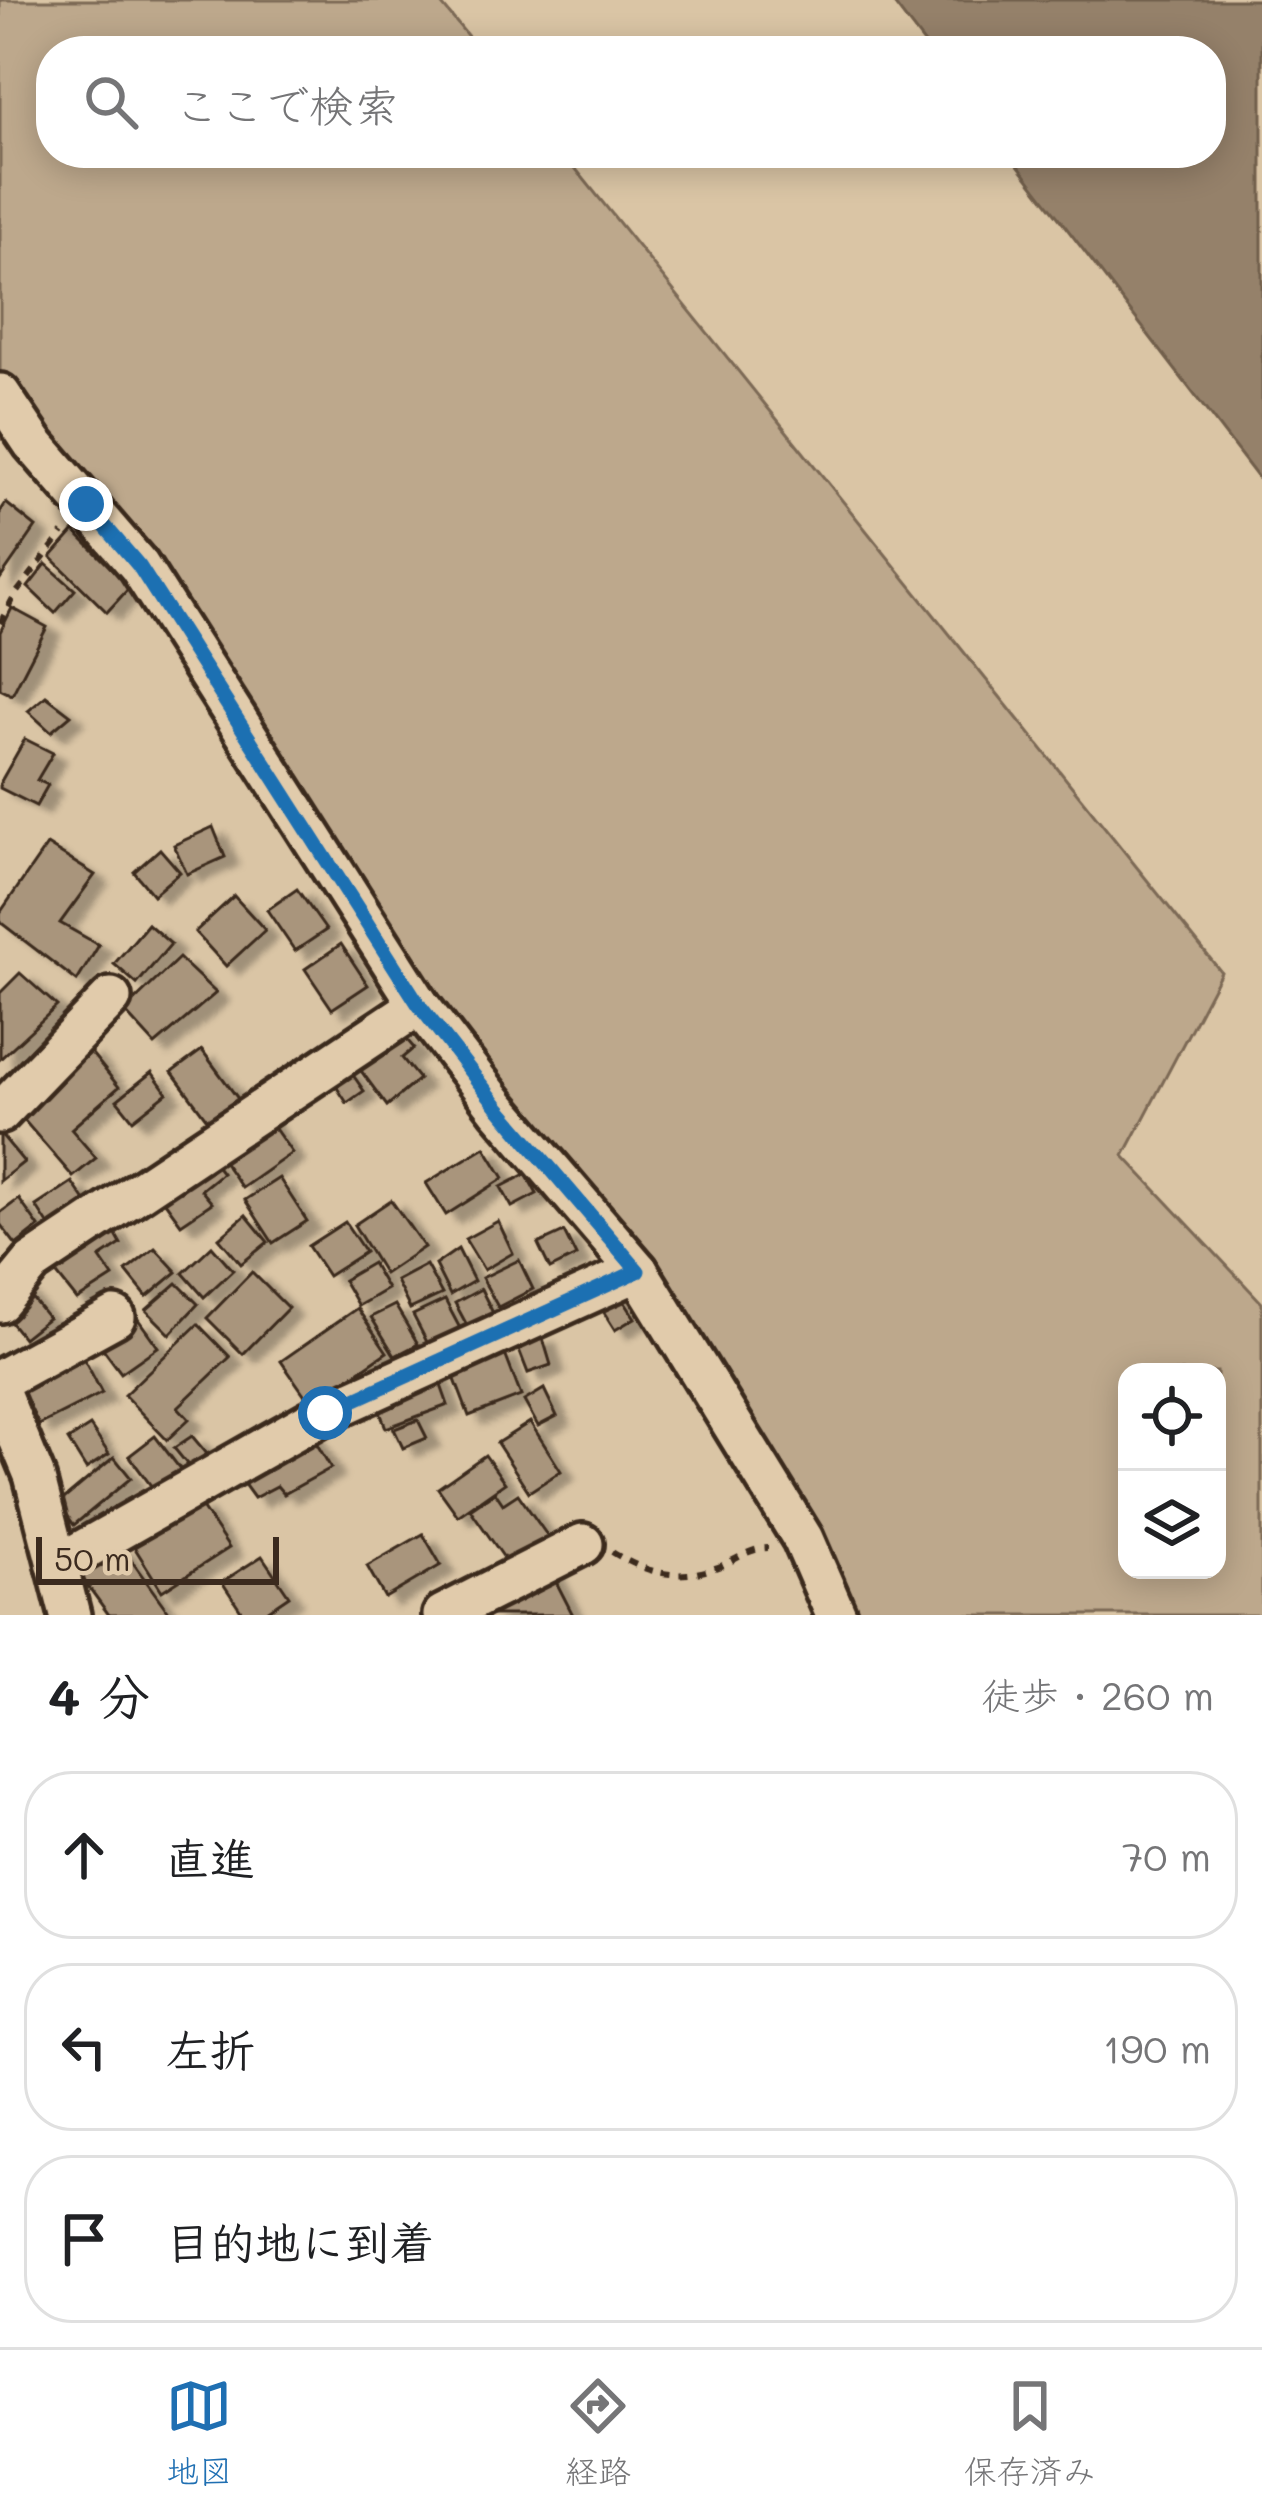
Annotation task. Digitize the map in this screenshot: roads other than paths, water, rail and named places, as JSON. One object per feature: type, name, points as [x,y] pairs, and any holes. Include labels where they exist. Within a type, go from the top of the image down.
[{"type":"street","points":[[0,394],[34,442],[139,566],[419,1005],[499,1108],[638,1271],[808,1549],[836,1615]]},
{"type":"street","points":[[0,1113],[112,998]]},
{"type":"street","points":[[0,1302],[32,1263],[419,1005]]},
{"type":"street","points":[[57,1564],[325,1413],[638,1271]]},
{"type":"street","points":[[0,1380],[115,1317]]},
{"type":"street","points":[[0,1393],[34,1475],[70,1615]]},
{"type":"street","points":[[443,1615],[583,1544]]}]
